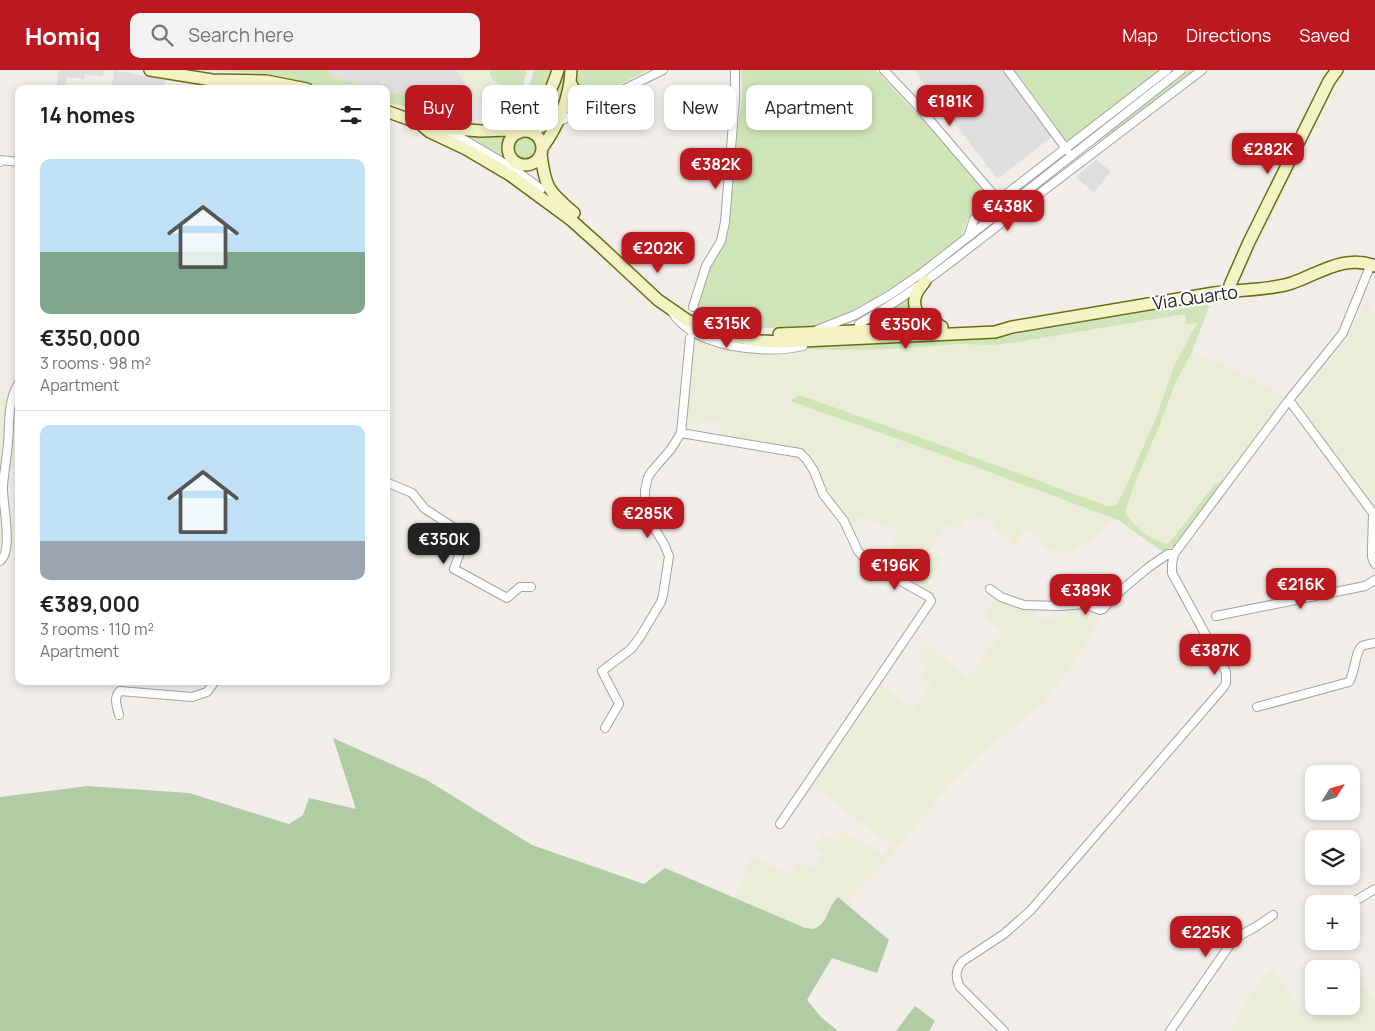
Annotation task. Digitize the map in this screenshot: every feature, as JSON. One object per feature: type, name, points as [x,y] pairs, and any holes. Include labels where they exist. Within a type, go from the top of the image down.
[{"type":"street","points":[[150,70],[213,84],[266,81],[286,85]]},
{"type":"street","points":[[553,85],[558,70]]},
{"type":"street","points":[[558,122],[571,84],[571,70]]},
{"type":"street","points":[[633,85],[663,70]]},
{"type":"street","points":[[693,307],[706,266],[721,241],[725,222],[735,99],[735,70]]},
{"type":"street","points":[[884,70],[916,104],[998,200]]},
{"type":"street","points":[[1008,70],[1078,164]]},
{"type":"street","points":[[968,237],[974,219],[1167,70]]},
{"type":"street","points":[[813,332],[855,315],[890,295],[922,273],[1182,70]]},
{"type":"street","points":[[859,324],[925,282],[1202,70]]},
{"type":"street","points":[[1229,291],[1249,242],[1337,70]]},
{"type":"street","points":[[390,112],[405,118]]},
{"type":"street","points":[[558,122],[568,117]]},
{"type":"street","name":"Via Quarto","points":[[428,130],[466,149],[514,169],[671,310],[687,320],[721,334],[751,340],[768,342],[995,332],[1012,327],[1229,291],[1262,289],[1287,284],[1344,262],[1373,265]]},
{"type":"street","points":[[447,130],[514,169],[541,189]]},
{"type":"street","points":[[469,130],[523,132],[538,138],[541,151]]},
{"type":"street","points":[[514,169],[508,145],[510,140],[530,130]]},
{"type":"street","points":[[514,169],[535,161],[553,130]]},
{"type":"street","name":"Via Quarto","points":[[541,151],[544,176],[552,194],[602,238],[649,284],[675,304],[708,321],[737,330],[765,334],[942,327],[1012,327]]},
{"type":"street","points":[[0,162],[0,160],[15,162]]},
{"type":"street","points":[[1004,1031],[960,988],[956,980],[958,966],[1004,934],[1031,910],[1226,683],[1226,672],[1172,573],[1174,554],[1289,400],[1343,333],[1373,265]]},
{"type":"street","points":[[925,282],[916,293],[916,309],[926,321],[942,327]]},
{"type":"street","points":[[671,310],[677,320],[692,331],[718,342],[772,350],[785,350],[803,346]]},
{"type":"street","points":[[606,728],[619,704],[602,671],[631,649],[661,602],[663,595],[669,566],[669,556],[647,516],[645,490],[648,477],[671,449],[681,433],[690,338]]},
{"type":"street","points":[[0,561],[6,554],[3,487],[10,409],[15,390]]},
{"type":"street","points":[[1289,400],[1373,513],[1372,557],[1375,564]]},
{"type":"street","points":[[681,433],[800,453],[814,471],[823,494],[844,521],[858,552],[869,563],[929,597],[931,601],[780,824]]},
{"type":"street","points":[[390,484],[412,493],[425,509],[453,527],[463,539],[454,569],[506,598],[520,587],[531,587]]},
{"type":"street","points":[[990,589],[1001,597],[1024,606],[1085,604],[1102,610],[1113,597],[1148,567],[1168,554],[1174,554]]},
{"type":"street","points":[[1216,616],[1365,586],[1375,580]]},
{"type":"street","points":[[1257,707],[1348,682],[1353,674],[1359,650],[1362,646],[1375,643]]},
{"type":"street","points":[[119,715],[116,698],[120,691],[192,697],[207,692],[212,685]]},
{"type":"street","points":[[1360,898],[1375,889]]},
{"type":"street","points":[[1170,1031],[1234,939],[1258,926],[1273,915]]},
{"type":"shaded area","points":[[59,70],[104,70],[103,77],[85,74],[84,79],[67,77],[66,85],[57,85]]},
{"type":"shaded area","points":[[114,70],[165,80],[164,85],[112,85]]},
{"type":"shaded area","points":[[331,70],[457,70],[467,85],[405,85],[405,95],[390,93],[390,85],[359,85],[329,76]]},
{"type":"shaded area","points":[[914,70],[1002,70],[1053,136],[997,179]]},
{"type":"shaded area","points":[[1096,160],[1111,171],[1094,193],[1076,177]]},
{"type":"green space","points":[[191,70],[331,70],[330,76],[360,85],[315,85],[261,73]]},
{"type":"green space","points":[[457,70],[489,70],[492,80],[511,85],[482,85],[482,108],[472,94],[472,85],[467,85]]},
{"type":"green space","points":[[489,70],[527,70],[523,85],[503,85],[492,80]]},
{"type":"green space","points":[[534,70],[551,70],[544,85],[530,85]]},
{"type":"green space","points":[[562,70],[567,70],[558,110],[558,85],[553,85]]},
{"type":"green space","points":[[577,70],[649,70],[618,85],[579,85]]},
{"type":"green space","points":[[741,70],[876,70],[986,192],[988,203],[968,219],[960,239],[921,269],[872,300],[839,318],[821,325],[802,329],[741,327],[696,312],[709,267],[721,249],[728,233],[733,165],[742,97]]},
{"type":"green space","points":[[1014,70],[1160,70],[1070,139],[1066,140]]},
{"type":"green space","points":[[1188,70],[1195,70],[1112,134],[1086,150]]},
{"type":"green space","points":[[390,93],[405,95],[405,106],[390,104]]},
{"type":"green space","points":[[459,132],[506,137],[504,148],[507,160]]},
{"type":"green space","points":[[525,135],[534,139],[538,148],[534,157],[525,161],[516,157],[512,148],[516,139]]},
{"type":"green space","points":[[912,295],[920,324],[866,325]]},
{"type":"green space","points":[[1206,300],[1209,307],[1192,352],[1175,384],[1125,512],[1142,531],[1166,544],[1170,542],[1215,484],[1225,479],[1174,546],[1164,551],[1118,520],[790,401],[799,395],[1107,506],[1116,505],[1154,423],[1174,366],[1197,323],[1186,324],[1185,314],[992,345],[960,344],[893,349],[833,350],[805,349],[804,344],[1012,335],[1169,308],[1171,311]]},
{"type":"green space","points":[[1365,302],[1374,313],[1375,311],[1375,508],[1297,401],[1348,338]]},
{"type":"green space","points":[[1185,314],[1197,322],[1174,366],[1154,423],[1116,505],[1108,506],[799,395],[791,400],[1114,519],[1087,547],[1083,543],[1073,552],[1065,554],[1043,548],[1044,543],[1041,542],[1041,539],[1024,529],[1017,546],[1014,545],[1011,539],[995,530],[997,524],[980,515],[977,521],[965,518],[959,531],[945,524],[930,551],[942,558],[939,566],[930,574],[927,583],[933,591],[930,593],[888,571],[886,568],[885,564],[897,530],[861,516],[852,531],[833,504],[814,459],[809,453],[797,449],[721,437],[717,418],[688,430],[685,425],[693,335],[761,352],[785,353],[805,349],[893,349],[960,344],[992,345]]},
{"type":"green space","points":[[1192,352],[1211,358],[1279,392],[1284,398],[1284,402],[1225,478],[1215,484],[1170,542],[1166,544],[1160,543],[1137,527],[1125,512],[1175,384]]},
{"type":"green space","points":[[6,398],[9,402],[3,527],[0,528],[0,399]]},
{"type":"green space","points":[[0,528],[1,533],[4,534],[3,554],[0,558]]},
{"type":"green space","points":[[996,598],[1023,609],[1034,609],[1035,618],[1066,617],[1066,609],[1078,608],[1087,608],[1100,616],[1088,642],[1044,702],[1002,736],[950,784],[896,850],[846,904],[838,897],[833,901],[827,916],[814,929],[805,928],[734,898],[752,856],[792,875],[797,861],[814,869],[822,853],[813,848],[823,834],[835,841],[843,830],[883,856],[891,846],[810,784],[881,684],[913,709],[932,685],[920,679],[926,664],[916,657],[926,644],[968,677],[1003,632],[982,616]]},
{"type":"green space","points":[[333,738],[427,780],[532,845],[644,884],[665,868],[805,928],[812,929],[822,923],[838,897],[889,940],[877,973],[832,958],[807,1000],[821,1017],[838,1031],[0,1031],[0,797],[88,786],[189,793],[289,824],[303,815],[309,798],[356,809]]},
{"type":"green space","points":[[1272,969],[1310,1021],[1318,1015],[1360,1015],[1361,983],[1375,1000],[1375,1031],[1231,1031],[1247,1000],[1263,977]]},
{"type":"green space","points":[[915,1006],[935,1021],[929,1031],[896,1031]]}]
